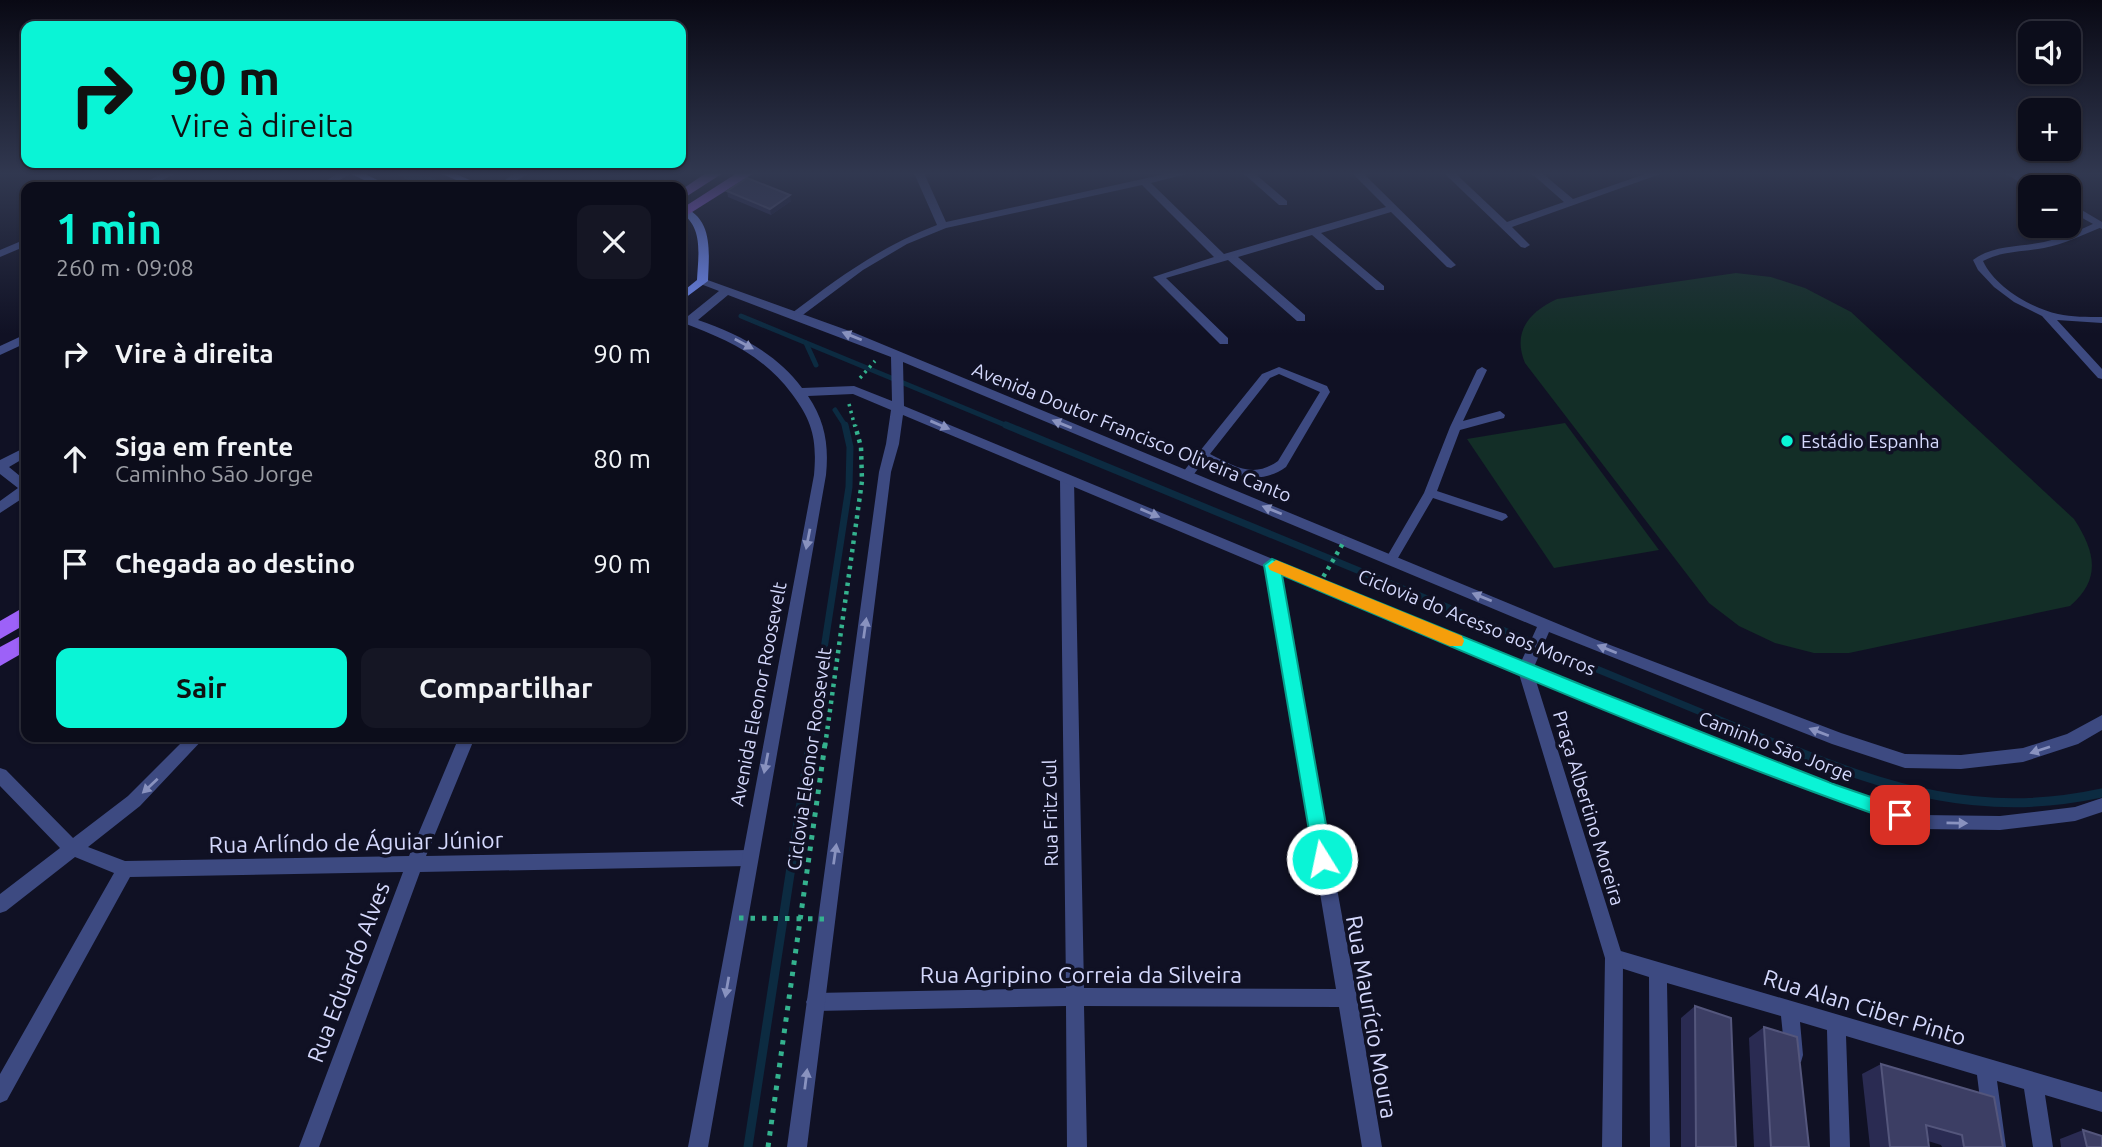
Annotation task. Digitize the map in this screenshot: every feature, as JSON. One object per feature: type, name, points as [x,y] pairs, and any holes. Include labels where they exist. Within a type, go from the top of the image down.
[{"type":"main road","points":[[686,294],[702,281],[705,243],[703,232],[698,227]]},
{"type":"main road","points":[[0,631],[21,617]]},
{"type":"main road","points":[[0,658],[21,644]]},
{"type":"street","points":[[796,315],[859,268],[904,242],[942,227]]},
{"type":"street","points":[[1192,227],[1225,257],[1301,318]]},
{"type":"street","points":[[1224,341],[1157,277],[1329,227]]},
{"type":"street","points":[[1413,227],[1451,265]]},
{"type":"street","points":[[1506,227],[1525,245]]},
{"type":"street","points":[[1313,231],[1380,288]]},
{"type":"street","points":[[0,254],[21,244]]},
{"type":"street","name":"Avenida Doutor Francisco Oliveira Canto","points":[[702,281],[796,315],[1545,625]]},
{"type":"street","points":[[686,319],[727,290]]},
{"type":"street","name":"Avenida Eleonor Roosevelt","points":[[686,320],[749,346],[774,364],[816,421],[822,449],[820,475],[698,1147]]},
{"type":"street","points":[[0,351],[21,340]]},
{"type":"street","points":[[797,1147],[885,472],[893,450],[898,408],[898,359]]},
{"type":"street","points":[[797,393],[853,386],[898,408],[1525,670],[1545,625]]},
{"type":"street","points":[[21,454],[0,467],[21,485]]},
{"type":"street","name":"Rua Fritz Gul","points":[[1067,479],[1077,1147]]},
{"type":"street","points":[[0,508],[21,493]]},
{"type":"street","name":"Rua Maurício Moura","points":[[1272,565],[1372,1147]]},
{"type":"street","name":"Caminho São Jorge","points":[[1545,625],[1838,739],[1905,761],[1961,762],[2023,755],[2072,739],[2102,722]]},
{"type":"street","name":"Caminho São Jorge","points":[[1525,670],[1833,792],[1922,822],[2000,823],[2075,814],[2102,805]]},
{"type":"street","name":"Praça Albertino Moreira","points":[[1525,670],[1570,824],[1614,958],[1612,1147]]},
{"type":"street","points":[[0,905],[134,801],[192,742]]},
{"type":"street","name":"Rua Eduardo Alves","points":[[309,1147],[415,863],[465,742]]},
{"type":"street","name":"Rua Arlíndo de Águiar Júnior","points":[[0,775],[71,848],[125,869],[749,858]]},
{"type":"street","points":[[0,1093],[125,869]]},
{"type":"street","name":"Rua Alan Ciber Pinto","points":[[1614,958],[2102,1102]]},
{"type":"street","points":[[1658,971],[1660,1147]]},
{"type":"street","name":"Rua Agripino Correia da Silveira","points":[[816,1002],[1074,997],[1348,998]]},
{"type":"street","points":[[1790,1010],[1796,1079]]},
{"type":"street","points":[[1836,1023],[1840,1147]]},
{"type":"street","points":[[1986,1068],[1996,1147]]},
{"type":"street","points":[[2033,1082],[2043,1147]]},
{"type":"lane","points":[[2097,227],[2073,237],[2041,245],[2008,248],[1978,260],[1980,267],[2004,291],[2046,314],[2075,320],[2102,320]]},
{"type":"lane","points":[[2046,314],[2102,376]]},
{"type":"lane","points":[[1187,475],[1272,372],[1279,370],[1323,388],[1325,392],[1282,464],[1273,473],[1241,473],[1203,456]]},
{"type":"lane","points":[[1391,560],[1430,493],[1455,427],[1482,370]]},
{"type":"lane","points":[[1455,427],[1500,415]]},
{"type":"lane","points":[[1430,493],[1503,517]]},
{"type":"path","points":[[853,386],[871,383]]},
{"type":"path","name":"Ciclovia Eleonor Roosevelt","points":[[768,1147],[862,481],[861,447],[853,386]]},
{"type":"path","points":[[1319,584],[1345,540]]},
{"type":"path","name":"Ciclovia do Acesso aos Morros","points":[[1312,569],[1338,580]]},
{"type":"path","points":[[738,918],[826,919]]},
{"type":"green space","name":"Estádio Espanha","points":[[1736,273],[1771,277],[1805,288],[1851,312],[2074,519],[2087,542],[2092,564],[2087,586],[2080,596],[2070,606],[1849,653],[1814,653],[1775,643],[1739,626],[1709,603],[1525,363],[1521,342],[1522,333],[1531,317],[1557,299]]},
{"type":"green space","points":[[1565,423],[1659,550],[1554,568],[1467,439]]},
{"type":"building","points":[[1695,1006],[1731,1018],[1736,1147],[1696,1147]]},
{"type":"building","points":[[1764,1027],[1797,1037],[1809,1147],[1771,1147]]},
{"type":"building","points":[[1881,1064],[1994,1097],[2003,1147],[1964,1147],[1962,1135],[1926,1125],[1929,1147],[1890,1147]]},
{"type":"building","points":[[2083,1130],[2102,1136],[2102,1147],[2087,1147]]},
{"type":"waterway","points":[[741,316],[1010,427]]},
{"type":"waterway","points":[[806,343],[816,365]]},
{"type":"waterway","points":[[835,410],[845,426]]},
{"type":"waterway","points":[[1006,425],[1783,746]]},
{"type":"waterway","points":[[809,746],[849,487],[850,447],[845,426]]},
{"type":"waterway","points":[[748,1147],[810,744]]},
{"type":"waterway","points":[[1779,744],[1859,775],[1937,796],[2017,803],[2102,793]]},
{"type":"slow traffic","points":[[1276,566],[1456,641]]},
{"type":"place","name":"Estádio Espanha","points":[[1787,441]]},
{"type":"route","points":[[1322,859],[1272,565],[1576,691],[1833,792],[1900,815]]}]
